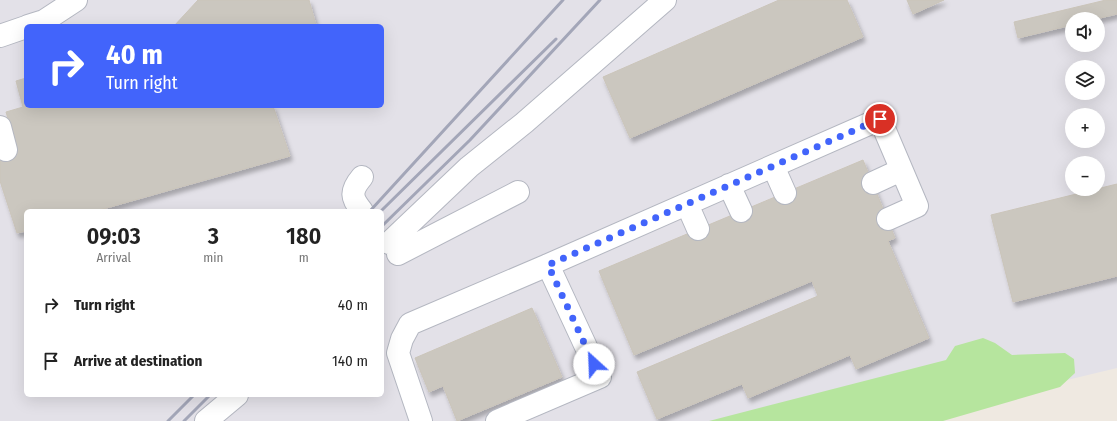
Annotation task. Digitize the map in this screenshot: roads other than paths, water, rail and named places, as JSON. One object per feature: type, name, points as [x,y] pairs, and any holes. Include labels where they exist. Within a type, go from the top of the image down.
[{"type":"lane","points":[[34,24],[44,21],[76,0]]},
{"type":"lane","points":[[388,249],[469,167],[524,123],[665,0]]},
{"type":"lane","points":[[0,36],[24,27]]},
{"type":"lane","points":[[422,421],[398,353],[402,339],[410,324],[880,119],[916,206],[888,219]]},
{"type":"lane","points":[[0,127],[6,150]]},
{"type":"lane","points":[[773,166],[785,193]]},
{"type":"lane","points":[[873,183],[901,170]]},
{"type":"lane","points":[[360,209],[355,203],[353,194],[354,186],[362,177]]},
{"type":"lane","points":[[729,186],[741,211]]},
{"type":"lane","points":[[388,249],[518,192]]},
{"type":"lane","points":[[687,204],[698,230]]},
{"type":"lane","points":[[497,421],[600,378],[548,265]]},
{"type":"lane","points":[[206,421],[235,397]]},
{"type":"railway","points":[[372,209],[563,0]]},
{"type":"railway","points":[[384,224],[470,140],[600,0]]},
{"type":"railway","points":[[383,209],[556,39]]},
{"type":"railway","points":[[168,421],[192,397]]},
{"type":"railway","points":[[184,421],[208,397]]}]
